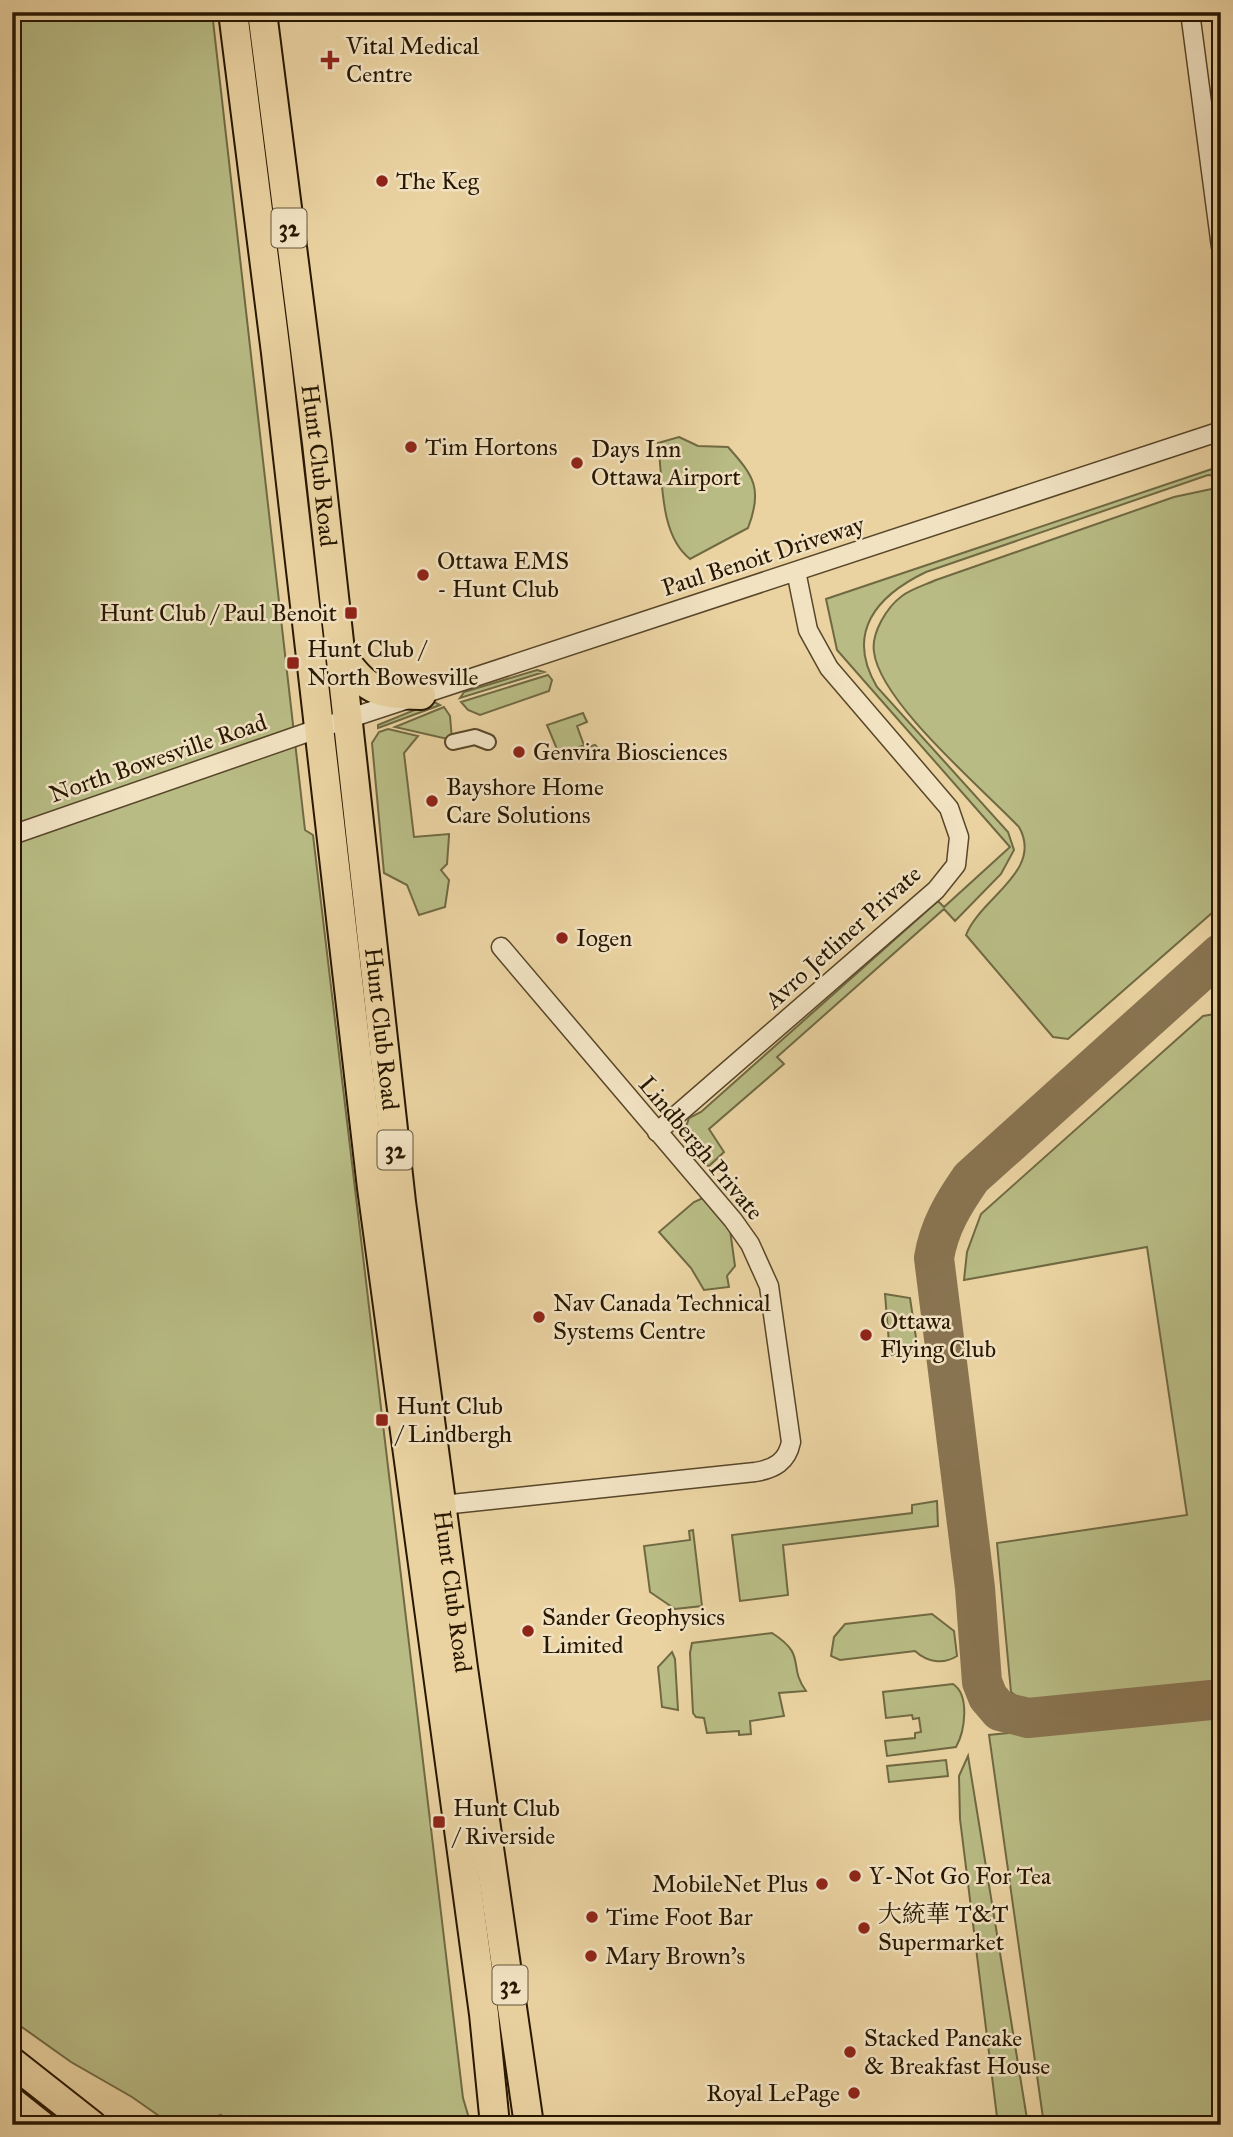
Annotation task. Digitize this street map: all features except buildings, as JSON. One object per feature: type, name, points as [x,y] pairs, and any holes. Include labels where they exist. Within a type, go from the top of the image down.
[{"type":"main road","name":"Hunt Club Road","points":[[233,12],[385,1074],[442,1505],[474,1848],[495,2125]]},
{"type":"main road","name":"Hunt Club Road","points":[[262,12],[317,443],[340,653],[333,724],[337,893],[414,1508],[474,1848],[529,2125]]},
{"type":"main road","points":[[340,653],[366,686],[392,694],[421,695]]},
{"type":"main road","points":[[12,2062],[92,2125]]},
{"type":"main road","points":[[12,2102],[41,2125]]},
{"type":"street","points":[[1190,12],[1221,247]]},
{"type":"street","name":"Paul Benoit Driveway","points":[[333,724],[1221,431]]},
{"type":"street","name":"Avro Jetliner Private","points":[[657,1132],[936,890],[956,865],[959,837],[949,808],[829,668],[808,630],[796,571]]},
{"type":"street","name":"North Bowesville Road","points":[[12,835],[333,724]]},
{"type":"street","points":[[459,737],[475,737],[488,742]]},
{"type":"street","name":"Lindbergh Private","points":[[414,1508],[755,1472],[771,1469],[786,1455],[791,1442],[769,1286],[763,1270],[733,1220],[501,947]]},
{"type":"green space","points":[[12,12],[212,12],[305,830],[313,835],[463,2098],[471,2125],[231,2125],[221,2115],[188,2125],[172,2125],[132,2097],[71,2062],[12,2020]]},
{"type":"green space","points":[[679,437],[698,446],[728,447],[750,475],[755,493],[753,515],[748,528],[690,559],[673,536],[662,489],[658,443]]},
{"type":"green space","points":[[1221,466],[1221,476],[1208,475],[926,572],[893,592],[880,605],[865,633],[864,650],[868,668],[877,687],[1008,832],[1014,850],[1001,874],[955,921],[944,909],[777,1057],[784,1064],[709,1129],[724,1152],[709,1166],[706,1165],[686,1142],[684,1133],[689,1118],[701,1112],[938,901],[944,907],[1010,847],[837,650],[826,599]]},
{"type":"green space","points":[[1216,488],[1221,490],[1221,905],[1068,1039],[1053,1037],[966,935],[973,922],[1017,871],[1023,857],[1024,843],[1019,827],[935,744],[894,695],[880,672],[874,652],[875,637],[881,621],[891,607],[914,589],[1174,497]]},
{"type":"green space","points":[[537,670],[544,672],[460,698],[464,692]]},
{"type":"green space","points":[[548,675],[552,680],[549,691],[480,715],[468,710],[461,702]]},
{"type":"green space","points":[[434,702],[440,705],[378,728],[378,725]]},
{"type":"green space","points":[[444,707],[450,716],[452,740],[395,727]]},
{"type":"green space","points":[[583,713],[587,722],[577,726],[585,748],[595,745],[596,754],[588,758],[582,746],[559,754],[547,725]]},
{"type":"green space","points":[[388,729],[418,736],[404,753],[414,837],[449,834],[447,864],[441,870],[449,880],[445,907],[419,915],[407,885],[384,873],[372,743],[379,732]]},
{"type":"green space","points":[[1221,1013],[1221,1687],[1030,1706],[1011,1692],[997,1543],[1187,1515],[1147,1247],[964,1280],[967,1252],[981,1214],[1203,1016]]},
{"type":"green space","points":[[703,1198],[730,1230],[735,1266],[727,1276],[729,1287],[704,1290],[691,1268],[659,1232],[694,1202]]},
{"type":"green space","points":[[885,1294],[910,1298],[918,1351],[890,1355]]},
{"type":"green space","points":[[937,1501],[938,1526],[783,1545],[788,1595],[740,1601],[732,1535],[912,1513],[912,1505]]},
{"type":"green space","points":[[693,1530],[702,1606],[675,1609],[650,1592],[644,1546],[690,1540],[689,1531]]},
{"type":"green space","points":[[932,1614],[954,1631],[957,1656],[952,1659],[935,1661],[915,1651],[840,1660],[831,1656],[834,1637],[845,1624]]},
{"type":"green space","points":[[772,1633],[790,1648],[806,1691],[779,1693],[784,1716],[750,1721],[751,1734],[739,1735],[739,1731],[707,1733],[704,1718],[696,1717],[693,1713],[690,1653],[692,1643]]},
{"type":"green space","points":[[672,1652],[675,1659],[678,1710],[662,1707],[658,1667]]},
{"type":"green space","points":[[953,1684],[962,1696],[964,1705],[962,1732],[956,1747],[887,1756],[885,1741],[915,1738],[915,1733],[921,1732],[919,1718],[913,1719],[912,1715],[886,1718],[883,1692]]},
{"type":"green space","points":[[1221,1711],[1221,2125],[1044,2125],[989,1735]]},
{"type":"green space","points":[[968,1756],[1028,2125],[998,2125],[960,1819],[959,1776]]},
{"type":"green space","points":[[946,1760],[948,1776],[889,1782],[887,1766]]},
{"type":"taxiway","points":[[1221,953],[971,1178],[948,1216],[939,1236],[934,1258],[975,1588],[982,1682],[988,1697],[1000,1711],[1028,1718],[1221,1699]]},
{"type":"place","name":"Vital Medical Centre","points":[[330,60]]},
{"type":"place","name":"The Keg","points":[[382,181]]},
{"type":"place","name":"Tim Hortons","points":[[411,447]]},
{"type":"place","name":"Days Inn Ottawa Airport","points":[[577,463]]},
{"type":"place","name":"Ottawa EMS - Hunt Club","points":[[423,575]]},
{"type":"place","name":"Hunt Club / Paul Benoit","points":[[351,613]]},
{"type":"place","name":"Hunt Club / North Bowesville","points":[[293,663]]},
{"type":"place","name":"Genvira Biosciences","points":[[519,752]]},
{"type":"place","name":"Bayshore Home Care Solutions","points":[[432,801]]},
{"type":"place","name":"Iogen","points":[[562,938]]},
{"type":"place","name":"Nav Canada Technical Systems Centre","points":[[539,1317]]},
{"type":"place","name":"Ottawa Flying Club","points":[[866,1335]]},
{"type":"place","name":"Hunt Club / Lindbergh","points":[[382,1420]]},
{"type":"place","name":"Sander Geophysics Limited","points":[[528,1631]]},
{"type":"place","name":"Hunt Club / Riverside","points":[[439,1822]]},
{"type":"place","name":"Y-Not Go For Tea","points":[[855,1876]]},
{"type":"place","name":"MobileNet Plus","points":[[822,1884]]},
{"type":"place","name":"Time Foot Bar","points":[[592,1917]]},
{"type":"place","name":"大統華 T&T Supermarket","points":[[864,1928]]},
{"type":"place","name":"Mary Brown's","points":[[591,1956]]},
{"type":"place","name":"Stacked Pancake & Breakfast House","points":[[850,2052]]},
{"type":"place","name":"Royal LePage","points":[[854,2093]]}]
